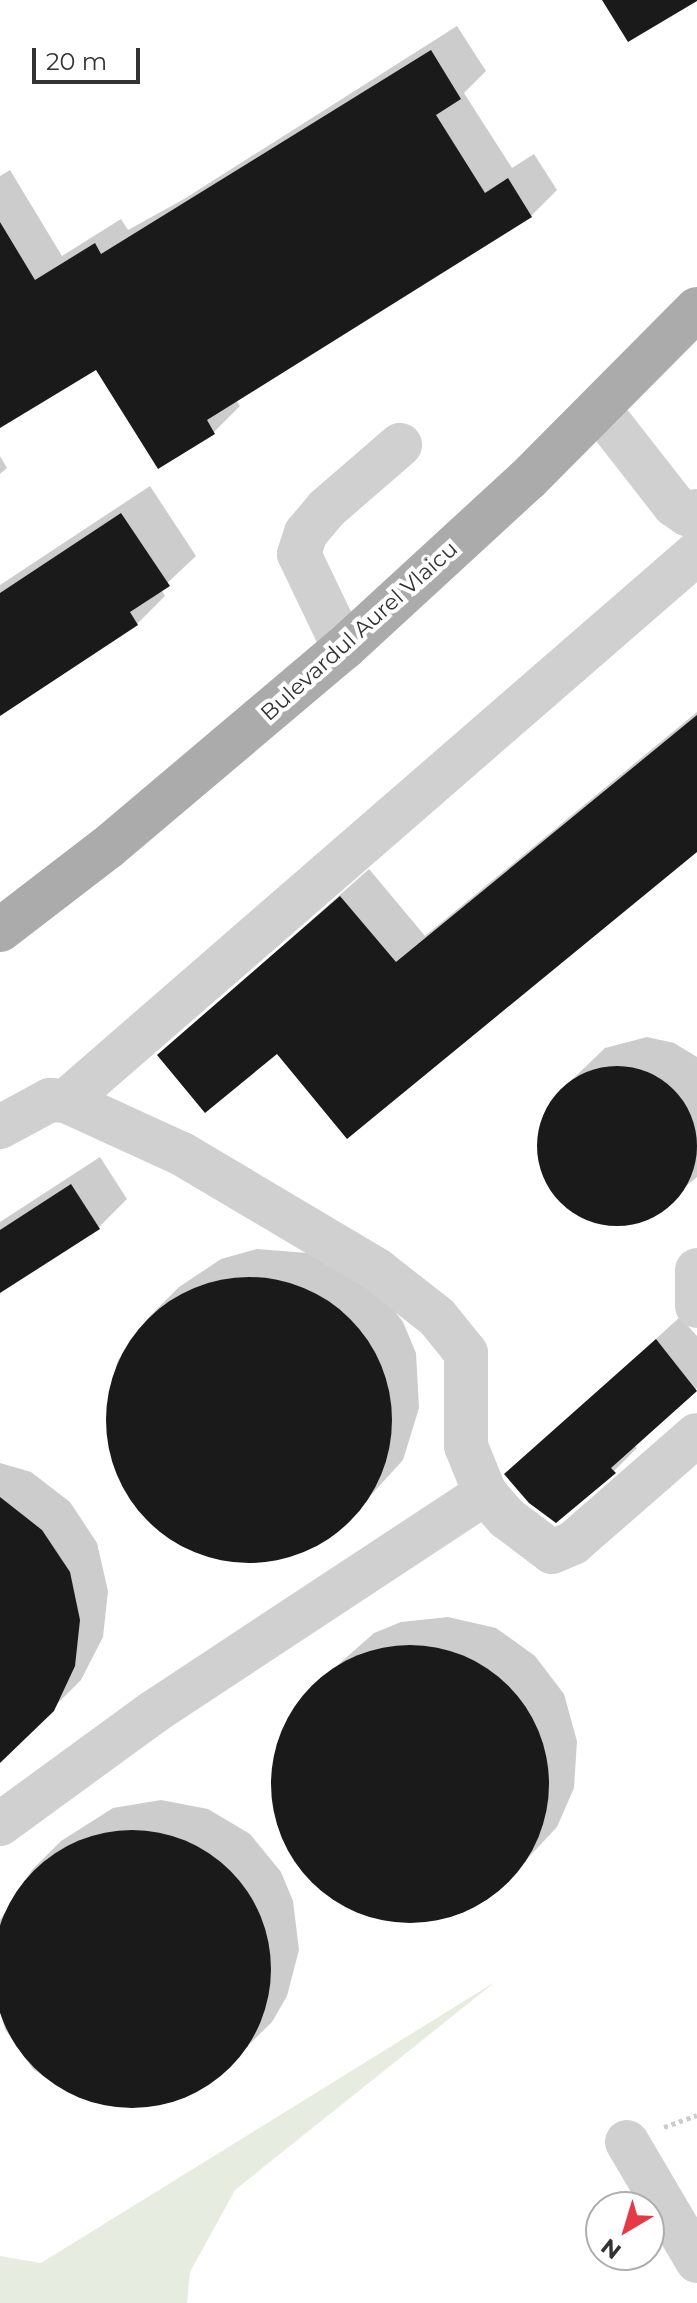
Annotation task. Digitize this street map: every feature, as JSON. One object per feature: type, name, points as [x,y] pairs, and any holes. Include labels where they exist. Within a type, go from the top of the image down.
[{"type":"main road","name":"Bulevardul Aurel Vlaicu","points":[[0,930],[107,848],[344,648],[599,409],[697,309]]},
{"type":"street","points":[[599,409],[674,505],[687,514],[697,511]]},
{"type":"street","points":[[344,648],[299,554],[306,533],[326,509],[400,445]]},
{"type":"street","points":[[66,1101],[697,553]]},
{"type":"street","points":[[0,1127],[50,1100],[66,1101],[128,1125],[240,1187],[377,1270],[437,1317],[466,1353],[466,1446],[485,1493],[507,1518],[552,1552],[573,1543],[697,1435]]},
{"type":"street","points":[[697,1270],[697,1306]]},
{"type":"street","points":[[0,1824],[155,1711],[485,1493]]},
{"type":"street","points":[[627,2142],[697,2261]]},
{"type":"shaded area","points":[[495,1982],[235,2190],[190,2272],[187,2303],[0,2303],[0,2256],[41,2263]]},
{"type":"building","points":[[602,0],[697,0],[697,1],[628,42]]},
{"type":"building","points":[[431,50],[461,99],[436,115],[485,193],[508,178],[532,217],[207,420],[215,434],[158,469],[96,370],[0,428],[0,222],[35,280],[95,243],[101,254]]},
{"type":"building","points":[[121,513],[170,586],[130,612],[138,625],[0,716],[0,593]]},
{"type":"building","points":[[697,715],[697,852],[347,1139],[277,1054],[205,1113],[157,1055],[340,896],[396,962]]},
{"type":"building","points":[[617,1066],[648,1072],[674,1089],[691,1115],[697,1146],[691,1177],[674,1203],[648,1220],[617,1226],[586,1220],[560,1203],[543,1177],[537,1146],[543,1115],[560,1089],[586,1072]]},
{"type":"building","points":[[71,1184],[100,1229],[0,1293],[0,1230]]},
{"type":"building","points":[[249,1277],[277,1280],[304,1288],[340,1309],[360,1329],[386,1378],[392,1420],[389,1448],[381,1475],[360,1511],[340,1531],[291,1557],[249,1563],[221,1560],[194,1552],[158,1531],[138,1511],[112,1462],[106,1420],[109,1392],[117,1365],[138,1329],[158,1309],[207,1283]]},
{"type":"building","points":[[656,1339],[697,1391],[611,1468],[616,1473],[556,1523],[529,1503],[504,1474]]},
{"type":"building","points":[[0,1497],[42,1530],[70,1572],[80,1620],[75,1666],[54,1711],[0,1763]]},
{"type":"building","points":[[410,1645],[437,1648],[463,1656],[487,1669],[508,1686],[525,1707],[538,1731],[546,1757],[549,1784],[546,1811],[538,1837],[525,1861],[508,1882],[487,1899],[463,1912],[437,1920],[410,1923],[383,1920],[357,1912],[333,1899],[312,1882],[295,1861],[282,1837],[274,1811],[271,1784],[274,1757],[282,1731],[295,1707],[312,1686],[333,1669],[357,1656],[383,1648]]},
{"type":"building","points":[[146,1830],[198,1846],[220,1861],[240,1881],[261,1916],[269,1942],[269,1996],[255,2035],[240,2057],[220,2077],[198,2092],[159,2106],[118,2108],[66,2092],[44,2077],[24,2057],[9,2035],[-5,1996],[-7,1955],[9,1903],[24,1881],[44,1861],[66,1846],[105,1832]]}]
